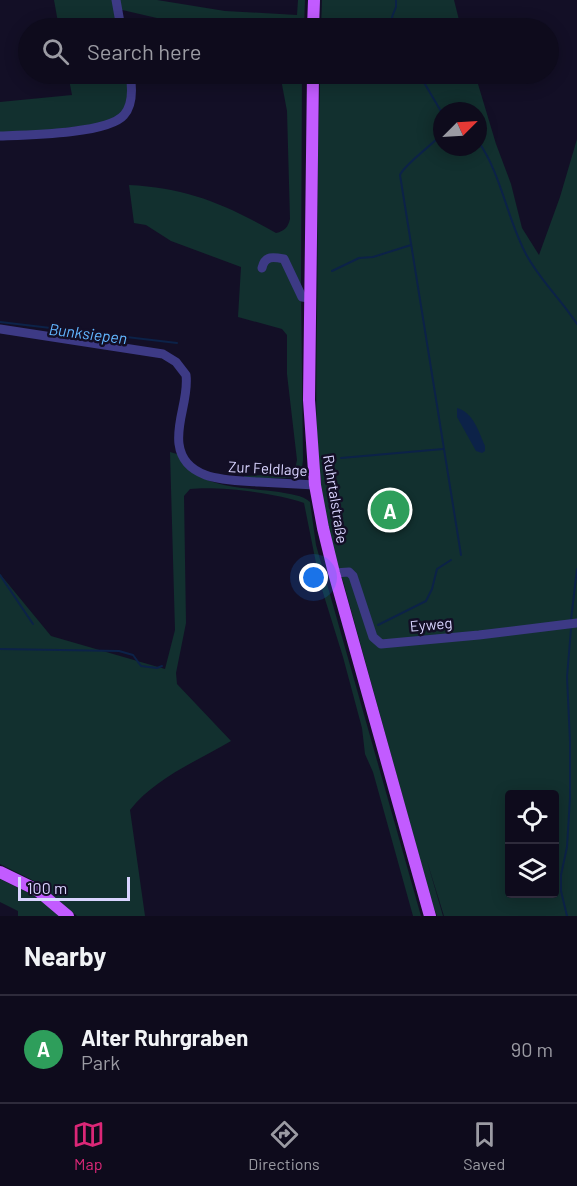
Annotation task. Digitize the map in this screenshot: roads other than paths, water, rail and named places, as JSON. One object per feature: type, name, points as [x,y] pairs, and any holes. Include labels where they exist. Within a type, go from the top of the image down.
[{"type":"main road","points":[[313,18],[314,0]]},
{"type":"main road","name":"Ruhrtalstraße","points":[[313,84],[309,400],[315,485],[334,573],[430,916]]},
{"type":"main road","points":[[0,872],[38,890],[68,916]]},
{"type":"street","points":[[116,0],[119,18]]},
{"type":"street","points":[[0,136],[76,131],[114,122],[125,114],[131,98],[130,84]]},
{"type":"street","points":[[262,268],[268,258],[284,259],[302,297],[309,298]]},
{"type":"street","name":"Zur Feldlage","points":[[0,328],[170,357],[186,375],[187,394],[178,443],[194,470],[219,480],[315,485]]},
{"type":"street","name":"Eyweg","points":[[334,573],[349,572],[353,576],[373,637],[381,644],[577,623]]},
{"type":"water","points":[[457,408],[463,410],[475,423],[485,446],[485,451],[482,453],[476,451],[457,417]]},
{"type":"waterway","points":[[392,18],[396,0]]},
{"type":"waterway","points":[[425,84],[436,102]]},
{"type":"waterway","points":[[433,142],[400,175],[461,555]]},
{"type":"waterway","points":[[487,156],[527,256],[577,324]]},
{"type":"waterway","points":[[332,271],[359,258],[373,257],[411,245]]},
{"type":"waterway","name":"Bunksiepen","points":[[0,322],[177,343]]},
{"type":"waterway","points":[[341,458],[443,449]]},
{"type":"waterway","points":[[378,625],[426,601],[437,569],[451,560]]},
{"type":"waterway","points":[[571,620],[577,569]]},
{"type":"waterway","points":[[0,575],[33,624]]},
{"type":"waterway","points":[[567,916],[561,891],[561,875],[567,847],[570,798],[567,677],[571,629]]},
{"type":"waterway","points":[[0,649],[119,651],[133,655],[141,666],[157,668],[162,666]]},
{"type":"place","name":"Alter Ruhrgraben","points":[[390,510]]}]
